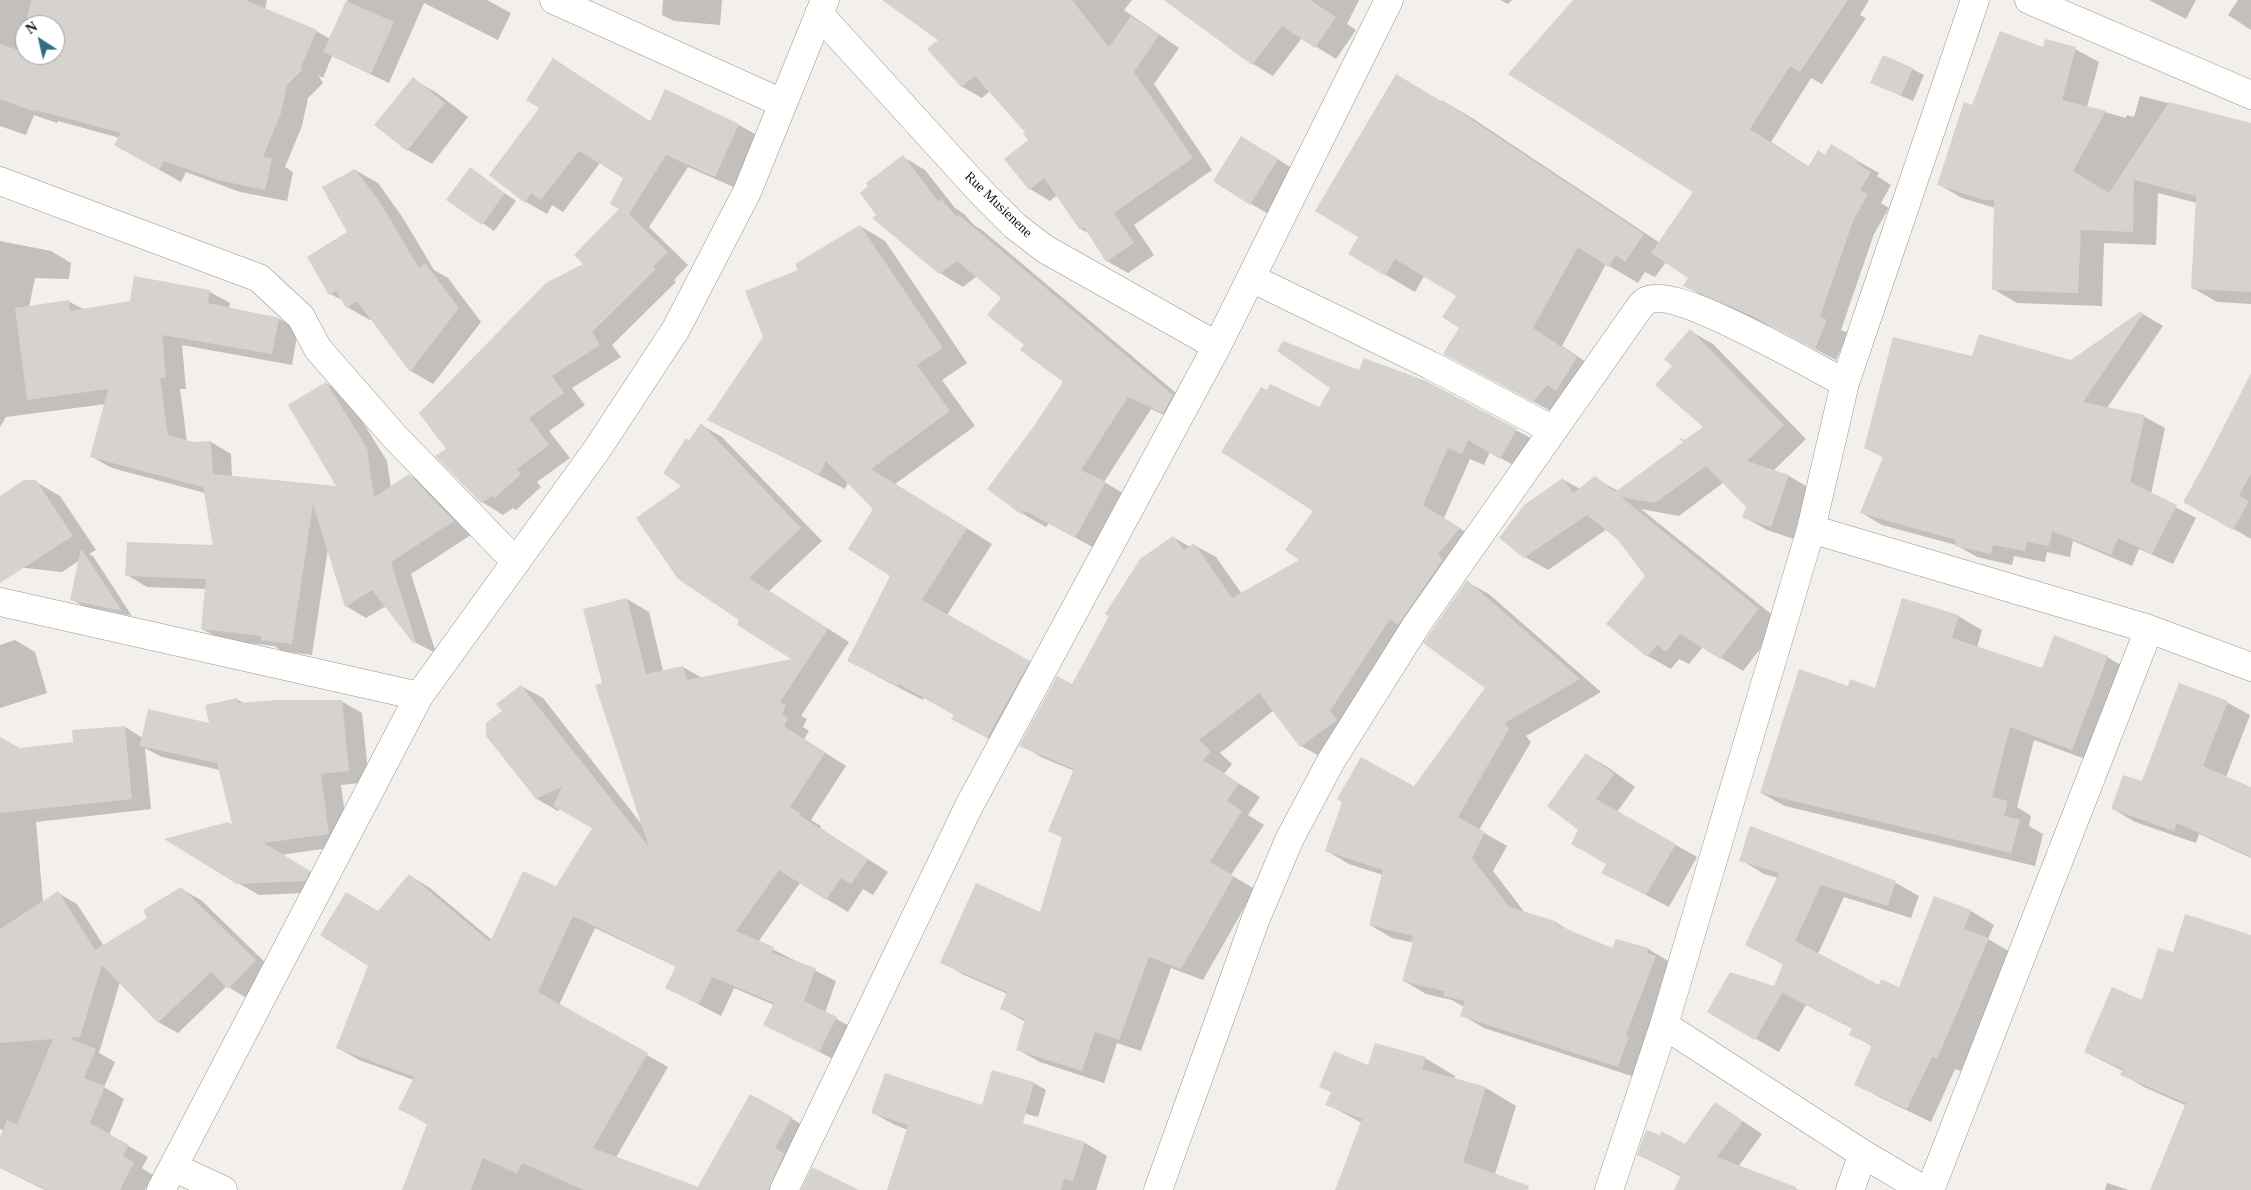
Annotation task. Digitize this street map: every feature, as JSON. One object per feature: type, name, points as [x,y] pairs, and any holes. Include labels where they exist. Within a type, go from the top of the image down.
[{"type":"street","points":[[554,0],[782,103]]},
{"type":"street","points":[[784,1190],[969,806],[1217,346],[1388,0]]},
{"type":"street","points":[[1608,1190],[1664,1025],[1811,529],[1845,383],[1975,0]]},
{"type":"street","points":[[2029,0],[2251,95]]},
{"type":"street","points":[[223,1190],[167,1179],[419,696],[598,448],[676,329],[747,192],[822,7]]},
{"type":"street","name":"Rue Musienene","points":[[822,7],[976,186],[1015,226],[1045,249],[1217,346]]},
{"type":"street","points":[[0,181],[258,278],[301,317],[318,350],[395,437],[516,562]]},
{"type":"street","points":[[1251,278],[1430,366],[1553,430]]},
{"type":"street","points":[[1158,1190],[1256,918],[1290,838],[1331,761],[1417,624],[1639,308],[1648,300],[1676,302],[1707,312],[1845,383]]},
{"type":"street","points":[[1811,529],[2149,629],[2251,667]]},
{"type":"street","points":[[0,602],[419,696]]},
{"type":"street","points":[[1930,1190],[2149,629]]},
{"type":"street","points":[[1664,1025],[1863,1154],[1924,1190]]},
{"type":"street","points":[[1850,1190],[1863,1154]]},
{"type":"building","points":[[31,0],[245,0],[317,30],[301,67],[299,65],[302,70],[287,85],[281,113],[263,157],[272,158],[265,190],[218,180],[164,161],[159,170],[114,145],[121,133],[36,110],[35,112],[0,99],[0,44],[15,49],[15,65],[65,65],[65,15],[28,15]]},
{"type":"building","points":[[882,0],[1072,0],[1109,47],[1131,16],[1159,35],[1134,72],[1193,158],[1114,213],[1134,243],[1106,262],[1084,227],[1080,230],[1044,178],[1029,190],[1004,159],[1028,140],[1023,133],[1025,132],[975,76],[961,87],[927,49],[938,40]]},
{"type":"building","points":[[1164,0],[1310,0],[1336,17],[1315,48],[1282,26],[1252,65]]},
{"type":"building","points":[[1573,0],[1848,0],[1800,72],[1790,66],[1750,129],[1808,167],[1818,150],[1825,155],[1831,144],[1858,160],[1856,163],[1871,172],[1860,190],[1868,194],[1853,221],[1820,317],[1827,320],[1815,349],[1752,316],[1683,286],[1688,278],[1651,253],[1693,192],[1508,74]]},
{"type":"building","points":[[346,1],[394,22],[371,74],[323,52]]},
{"type":"building","points":[[2000,31],[2043,47],[2045,39],[2076,47],[2062,100],[2106,111],[2073,171],[2109,193],[2169,102],[2251,123],[2251,292],[2191,289],[2196,196],[2134,180],[2133,232],[2081,230],[2078,293],[1992,290],[1994,200],[1984,200],[1937,185],[1964,102],[1972,105]]},
{"type":"building","points":[[1883,55],[1913,68],[1901,96],[1870,83]]},
{"type":"building","points":[[553,58],[650,122],[665,89],[739,124],[715,177],[666,155],[629,214],[668,252],[653,267],[656,269],[592,332],[600,345],[552,376],[564,393],[529,418],[549,445],[517,469],[521,474],[494,499],[492,496],[481,503],[435,456],[446,449],[419,413],[546,283],[583,264],[574,255],[619,209],[610,204],[623,178],[579,151],[541,200],[531,193],[525,203],[489,175],[539,108],[526,100]]},
{"type":"building","points":[[1396,74],[1442,100],[1644,234],[1625,262],[1616,255],[1608,267],[1578,247],[1533,328],[1577,357],[1556,391],[1547,385],[1533,402],[1443,354],[1459,328],[1442,317],[1456,296],[1395,259],[1385,276],[1348,254],[1358,237],[1315,211]]},
{"type":"building","points":[[413,77],[445,103],[407,151],[374,125]]},
{"type":"building","points":[[1241,136],[1278,159],[1250,205],[1213,181]]},
{"type":"building","points":[[903,155],[938,201],[941,199],[957,217],[959,215],[1173,395],[1163,413],[1128,397],[1081,470],[1106,482],[1075,538],[1026,511],[1022,515],[987,489],[1034,426],[1063,382],[1020,350],[1024,345],[987,315],[1001,298],[957,261],[939,274],[872,218],[876,215],[860,193],[868,186],[866,183]]},
{"type":"building","points":[[470,167],[505,193],[482,225],[446,200]]},
{"type":"building","points":[[355,169],[381,204],[419,268],[425,263],[459,308],[410,372],[357,301],[346,308],[336,291],[329,295],[307,257],[347,232],[322,187]]},
{"type":"building","points":[[860,225],[943,348],[917,365],[950,411],[871,469],[967,528],[922,600],[1030,661],[987,738],[951,719],[954,715],[899,684],[897,686],[847,661],[890,576],[848,549],[873,509],[826,461],[819,475],[707,420],[763,337],[745,291],[798,270],[795,264]]},
{"type":"building","points":[[134,276],[210,290],[208,303],[279,318],[272,354],[162,335],[166,378],[160,378],[168,435],[193,442],[211,441],[213,474],[336,486],[288,405],[326,382],[367,448],[374,497],[409,474],[454,521],[391,562],[416,642],[413,643],[372,590],[345,607],[313,504],[292,644],[261,640],[261,636],[201,629],[206,579],[125,576],[127,542],[213,545],[203,487],[90,457],[108,389],[27,400],[15,308],[69,300],[70,311],[130,301]]},
{"type":"building","points":[[2141,311],[2143,314],[2083,402],[2145,415],[2130,482],[2177,505],[2152,554],[2118,538],[2111,555],[2052,531],[2049,546],[2027,542],[2025,551],[1993,545],[1991,554],[1955,546],[1956,540],[1860,513],[1883,457],[1864,448],[1893,337],[1972,356],[1979,334],[2071,360]]},
{"type":"building","points":[[1690,329],[1784,425],[1747,461],[1789,475],[1771,527],[1742,518],[1746,507],[1706,466],[1655,503],[1621,497],[1759,609],[1720,659],[1680,634],[1666,652],[1657,645],[1647,657],[1606,624],[1645,576],[1618,540],[1587,515],[1524,558],[1499,538],[1524,505],[1563,478],[1573,493],[1595,476],[1615,492],[1683,442],[1678,437],[1685,440],[1703,427],[1655,385],[1672,366],[1664,359]]},
{"type":"building","points":[[1283,341],[1359,370],[1364,358],[1426,381],[1517,429],[1500,459],[1468,440],[1462,454],[1448,448],[1423,505],[1460,528],[1438,554],[1442,559],[1441,561],[1443,559],[1398,625],[1390,619],[1330,711],[1337,720],[1300,747],[1259,693],[1199,740],[1211,751],[1203,760],[1239,783],[1227,801],[1242,811],[1210,862],[1234,876],[1181,969],[1149,957],[1119,1040],[1095,1032],[1082,1071],[1016,1050],[1025,1019],[1000,1009],[1007,992],[940,963],[976,883],[1040,912],[1062,837],[1048,831],[1074,769],[1019,746],[1057,676],[1072,684],[1109,616],[1105,614],[1140,559],[1173,536],[1184,550],[1194,543],[1232,598],[1299,560],[1285,550],[1313,511],[1221,452],[1261,387],[1267,390],[1270,384],[1319,407],[1330,388],[1277,351]]},
{"type":"building","points":[[2251,373],[2251,474],[2239,495],[2249,501],[2233,530],[2183,502],[2209,456]]},
{"type":"building","points":[[701,423],[801,528],[749,578],[828,629],[780,702],[786,705],[782,714],[788,718],[784,726],[825,753],[790,807],[800,813],[799,815],[868,859],[851,884],[841,878],[826,900],[779,870],[736,931],[774,947],[772,953],[816,968],[804,1001],[837,1017],[819,1052],[763,1025],[774,1003],[712,977],[699,1004],[665,988],[676,966],[573,916],[538,992],[648,1053],[593,1148],[696,1186],[696,1190],[584,1190],[522,1163],[517,1174],[483,1158],[471,1190],[402,1190],[427,1124],[398,1109],[414,1077],[336,1048],[368,966],[320,935],[346,892],[378,911],[409,874],[490,942],[523,871],[556,886],[592,828],[553,806],[562,787],[536,799],[486,736],[486,723],[502,711],[496,704],[521,685],[649,847],[595,685],[602,683],[583,609],[627,598],[646,674],[683,666],[687,680],[791,659],[737,625],[739,620],[678,579],[636,518],[681,486],[663,473],[686,438],[689,440]]},
{"type":"building","points":[[24,480],[36,480],[73,536],[0,583],[0,496]]},
{"type":"building","points":[[81,548],[122,611],[70,600]]},
{"type":"building","points":[[1467,580],[1580,679],[1505,723],[1509,729],[1458,817],[1485,832],[1472,858],[1509,907],[1555,921],[1555,924],[1612,948],[1616,939],[1649,948],[1647,953],[1656,956],[1626,1035],[1629,1036],[1618,1067],[1460,1016],[1465,1001],[1443,996],[1444,991],[1402,981],[1413,936],[1369,925],[1383,870],[1325,851],[1342,802],[1337,799],[1361,757],[1414,786],[1485,688],[1423,643]]},
{"type":"building","points":[[1902,598],[1959,615],[1952,638],[2042,668],[2054,635],[2108,656],[2072,750],[2010,727],[1992,797],[2008,801],[2004,816],[2020,820],[2011,853],[1760,793],[1799,669],[1848,686],[1850,679],[1875,688]]},
{"type":"building","points":[[2179,683],[2228,701],[2203,766],[2251,787],[2251,857],[2177,823],[2174,831],[2111,809],[2123,775],[2142,781]]},
{"type":"building","points":[[237,698],[238,703],[278,700],[342,700],[349,771],[321,774],[329,834],[264,843],[310,871],[305,881],[237,884],[164,839],[228,822],[232,824],[217,763],[140,746],[148,709],[209,723],[205,705]]},
{"type":"building","points":[[125,726],[132,799],[0,813],[0,737],[20,748],[73,742],[72,730]]},
{"type":"building","points":[[1586,753],[1614,774],[1596,799],[1676,844],[1646,895],[1601,873],[1606,864],[1571,844],[1578,830],[1547,806]]},
{"type":"building","points":[[1750,826],[1896,881],[1888,906],[1821,885],[1795,941],[1879,985],[1881,979],[1899,987],[1934,896],[1971,910],[1964,929],[1989,938],[1937,1059],[1932,1057],[1907,1109],[1854,1085],[1872,1045],[1849,1035],[1852,1028],[1782,993],[1755,1040],[1707,1012],[1730,972],[1774,986],[1783,964],[1745,945],[1779,873],[1739,861]]},
{"type":"building","points":[[181,887],[256,960],[228,989],[211,972],[158,1023],[102,965],[80,1037],[69,1038],[96,1049],[84,1078],[105,1086],[90,1123],[129,1145],[123,1156],[134,1162],[120,1190],[47,1190],[0,1168],[0,1137],[7,1120],[17,1124],[53,1039],[0,1043],[0,929],[58,891],[95,950],[147,918],[143,910]]},
{"type":"building","points":[[2185,914],[2251,935],[2251,1190],[2150,1190],[2186,1103],[2120,1075],[2123,1069],[2084,1052],[2112,987],[2142,1000],[2158,948],[2173,952]]},
{"type":"building","points":[[1375,1043],[1426,1057],[1422,1069],[1486,1087],[1463,1162],[1529,1186],[1528,1190],[1335,1190],[1362,1119],[1325,1105],[1331,1092],[1319,1087],[1334,1051],[1368,1065]]},
{"type":"building","points":[[992,1070],[1034,1082],[1023,1123],[1085,1142],[1073,1181],[1064,1179],[1061,1190],[887,1190],[908,1125],[871,1113],[885,1073],[982,1105]]},
{"type":"building","points":[[750,1094],[792,1117],[775,1148],[784,1153],[769,1190],[696,1190]]},
{"type":"building","points":[[1715,1102],[1743,1121],[1717,1157],[1796,1187],[1795,1190],[1674,1190],[1681,1175],[1637,1155],[1646,1130],[1660,1135],[1661,1131],[1685,1144]]},
{"type":"building","points":[[812,1167],[859,1190],[801,1190]]}]
